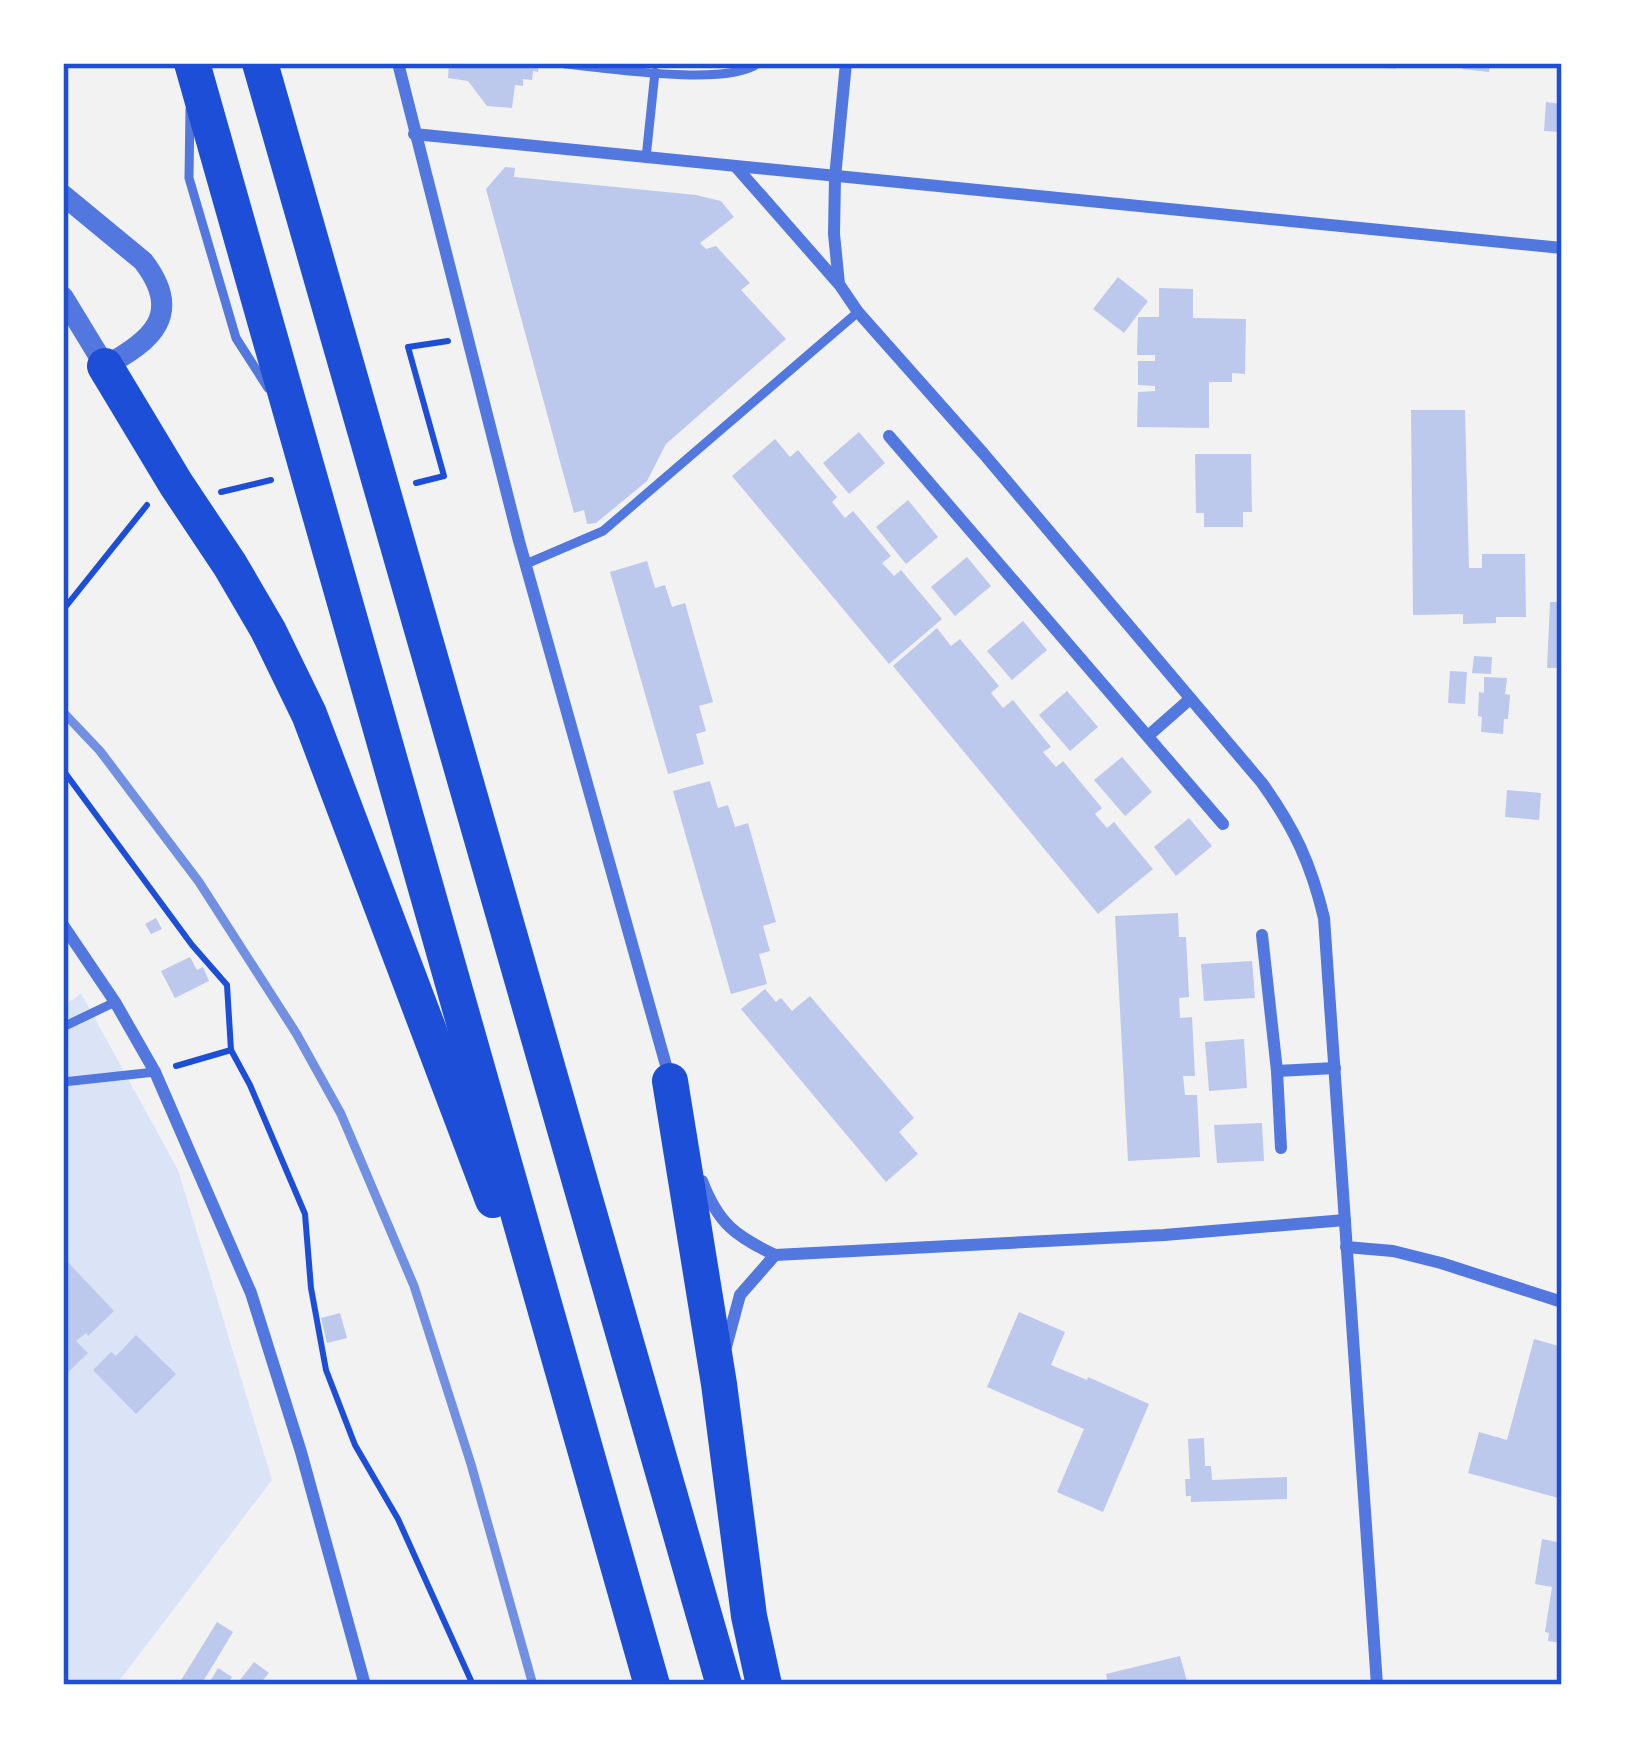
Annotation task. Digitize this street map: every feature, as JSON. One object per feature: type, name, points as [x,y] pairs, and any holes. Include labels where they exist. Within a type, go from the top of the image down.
[{"type":"highway","points":[[191,63],[652,1685]]},
{"type":"highway","points":[[260,63],[724,1685]]},
{"type":"highway","points":[[104,366],[268,630],[309,714],[588,1456]]},
{"type":"highway","points":[[670,1082],[719,1384],[748,1616],[764,1685]]},
{"type":"street","points":[[398,63],[526,564],[670,1082],[710,1202],[733,1232],[775,1256],[1346,1220]]},
{"type":"street","points":[[839,284],[835,177],[846,63]]},
{"type":"street","points":[[414,134],[1562,248]]},
{"type":"street","points":[[737,168],[1190,698],[1282,812],[1310,866],[1324,918],[1377,1685]]},
{"type":"street","points":[[63,195],[143,261],[159,289],[160,318],[154,332],[132,352],[104,366],[63,297]]},
{"type":"street","points":[[889,436],[1223,824]]},
{"type":"street","points":[[1148,736],[1190,698]]},
{"type":"street","points":[[63,925],[155,1072],[250,1293],[365,1685]]},
{"type":"street","points":[[1262,935],[1281,1148]]},
{"type":"street","points":[[1277,1071],[1335,1068]]},
{"type":"street","points":[[1346,1247],[1409,1255],[1562,1302]]},
{"type":"street","points":[[719,1384],[740,1294],[775,1256]]},
{"type":"lane","points":[[565,64],[716,75],[746,71],[758,63]]},
{"type":"lane","points":[[646,158],[656,71]]},
{"type":"lane","points":[[526,564],[603,531],[858,312]]},
{"type":"lane","points":[[63,1027],[115,1002]]},
{"type":"lane","points":[[63,1082],[155,1072]]},
{"type":"path","points":[[443,476],[408,347],[467,338]]},
{"type":"path","points":[[63,610],[145,506]]},
{"type":"path","points":[[63,770],[227,985],[231,1050],[305,1214],[311,1288],[326,1370],[355,1445],[398,1519],[473,1685]]},
{"type":"path","points":[[155,1072],[231,1050]]},
{"type":"shaded area","points":[[81,993],[178,1170],[272,1480],[116,1685],[63,1685],[63,1007]]},
{"type":"building","points":[[449,63],[539,63],[532,80],[515,85],[512,108],[487,106],[468,81],[448,78]]},
{"type":"building","points":[[1357,63],[1397,63],[1396,69]]},
{"type":"building","points":[[1462,63],[1490,63],[1489,72],[1462,69]]},
{"type":"building","points":[[1546,102],[1562,104],[1562,132],[1544,131]]},
{"type":"building","points":[[505,167],[515,168],[514,177],[721,201],[734,217],[700,243],[706,249],[716,246],[750,283],[741,290],[786,339],[666,444],[647,481],[596,523],[587,524],[584,510],[574,513],[486,189]]},
{"type":"building","points":[[1118,277],[1148,301],[1124,333],[1093,309]]},
{"type":"building","points":[[1159,288],[1193,289],[1193,318],[1246,319],[1245,374],[1232,373],[1232,382],[1209,382],[1209,428],[1137,427],[1138,392],[1155,391],[1155,386],[1138,385],[1138,361],[1155,361],[1155,355],[1137,355],[1138,317],[1159,317]]},
{"type":"building","points":[[1411,410],[1465,410],[1469,568],[1482,568],[1482,554],[1525,554],[1526,617],[1463,624],[1463,614],[1413,615]]},
{"type":"building","points":[[859,432],[885,463],[849,494],[823,463]]},
{"type":"building","points":[[775,439],[790,457],[798,450],[837,497],[832,502],[845,518],[853,511],[891,556],[882,563],[894,576],[901,570],[942,619],[889,664],[732,476]]},
{"type":"building","points":[[1195,454],[1251,454],[1252,512],[1243,512],[1243,527],[1204,527],[1204,513],[1196,513]]},
{"type":"building","points":[[908,500],[938,537],[906,564],[876,527]]},
{"type":"building","points":[[967,557],[991,586],[955,616],[931,587]]},
{"type":"building","points":[[647,561],[655,588],[665,585],[672,607],[685,603],[713,702],[699,706],[706,731],[696,734],[704,764],[668,774],[610,572]]},
{"type":"building","points":[[1550,602],[1562,602],[1562,668],[1547,668]]},
{"type":"building","points":[[1023,621],[1047,650],[1012,680],[987,651]]},
{"type":"building","points":[[937,628],[951,646],[960,639],[999,686],[991,693],[1003,708],[1013,700],[1051,747],[1043,752],[1056,767],[1063,761],[1102,808],[1095,814],[1107,828],[1114,822],[1153,869],[1098,914],[893,666]]},
{"type":"building","points":[[1474,656],[1492,657],[1491,674],[1472,673]]},
{"type":"building","points":[[1450,671],[1467,672],[1465,704],[1448,703]]},
{"type":"building","points":[[1484,677],[1507,678],[1505,694],[1510,695],[1503,734],[1481,732],[1479,692],[1484,693]]},
{"type":"building","points":[[1067,691],[1098,727],[1070,751],[1039,715]]},
{"type":"building","points":[[1122,757],[1152,792],[1125,816],[1094,780]]},
{"type":"building","points":[[710,781],[718,808],[728,805],[735,827],[748,823],[776,922],[763,926],[770,951],[759,954],[767,984],[731,994],[673,791]]},
{"type":"building","points":[[1507,790],[1541,793],[1539,820],[1505,817]]},
{"type":"building","points":[[1189,818],[1212,846],[1176,876],[1154,847]]},
{"type":"building","points":[[1178,913],[1179,937],[1186,937],[1189,997],[1179,998],[1180,1018],[1192,1017],[1195,1076],[1183,1076],[1185,1095],[1197,1095],[1200,1157],[1128,1161],[1115,916]]},
{"type":"building","points":[[156,918],[162,929],[151,934],[145,924]]},
{"type":"building","points":[[190,957],[197,970],[203,967],[209,981],[175,998],[161,971]]},
{"type":"building","points":[[1252,961],[1255,998],[1204,1001],[1201,964]]},
{"type":"building","points":[[765,989],[792,1011],[810,996],[914,1118],[899,1132],[918,1154],[886,1182],[741,1009]]},
{"type":"building","points":[[1244,1039],[1247,1088],[1209,1091],[1205,1042]]},
{"type":"building","points":[[1262,1123],[1264,1161],[1217,1163],[1214,1125]]},
{"type":"building","points":[[63,1257],[114,1311],[76,1341],[88,1353],[63,1377]]},
{"type":"building","points":[[1019,1312],[1065,1332],[1051,1365],[1149,1404],[1103,1512],[1057,1492],[1084,1429],[987,1387]]},
{"type":"building","points":[[340,1313],[347,1338],[327,1343],[321,1318]]},
{"type":"building","points":[[136,1335],[176,1374],[136,1414],[93,1370],[111,1352],[116,1356]]},
{"type":"building","points":[[1534,1339],[1562,1347],[1562,1499],[1468,1473],[1479,1432],[1507,1440]]},
{"type":"building","points":[[1204,1438],[1205,1466],[1211,1466],[1212,1480],[1287,1477],[1287,1499],[1191,1502],[1185,1479],[1190,1479],[1188,1439]]},
{"type":"building","points":[[1542,1539],[1562,1543],[1562,1643],[1548,1641],[1545,1632],[1552,1587],[1535,1584]]},
{"type":"building","points":[[217,1622],[233,1632],[201,1685],[178,1685]]},
{"type":"building","points":[[1180,1656],[1188,1685],[1108,1685],[1106,1674]]},
{"type":"building","points":[[254,1662],[269,1673],[259,1685],[236,1685]]},
{"type":"building","points":[[218,1668],[232,1677],[227,1685],[208,1685]]},
{"type":"railway","points":[[63,712],[100,751],[199,882],[296,1033],[341,1114],[414,1286],[471,1464],[533,1685]]}]
